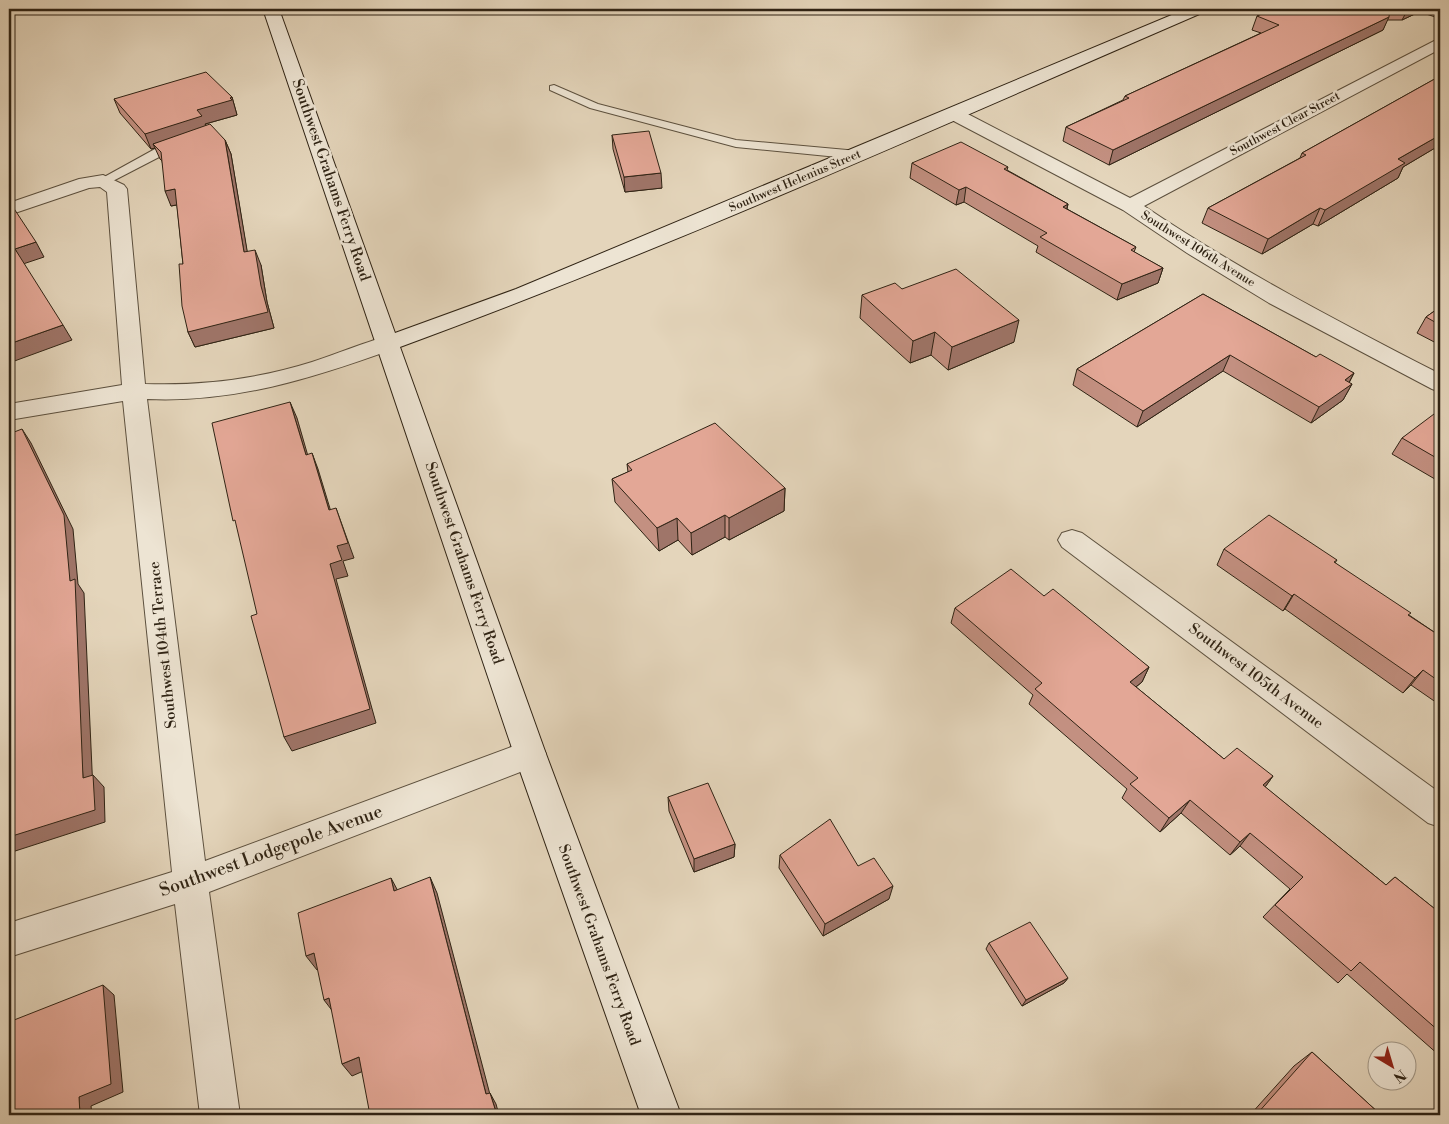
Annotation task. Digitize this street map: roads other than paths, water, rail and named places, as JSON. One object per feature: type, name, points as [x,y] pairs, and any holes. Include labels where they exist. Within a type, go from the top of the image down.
[{"type":"street","name":"Southwest Grahams Ferry Road","points":[[271,9],[530,754],[661,1115]]},
{"type":"street","name":"Southwest Helenius Street","points":[[9,412],[134,391],[185,393],[256,384],[318,368],[524,294],[858,155],[1199,9]]},
{"type":"street","points":[[1427,9],[1440,13]]},
{"type":"street","name":"Southwest Clear Street","points":[[1130,206],[1440,43]]},
{"type":"street","name":"Southwest 106th Avenue","points":[[954,114],[1130,206],[1194,249],[1277,298],[1440,384]]},
{"type":"street","points":[[9,209],[86,183],[103,182]]},
{"type":"street","name":"Southwest 104th Terrace","points":[[103,182],[117,189],[134,391],[190,883],[220,1115]]},
{"type":"street","name":"Southwest 105th Avenue","points":[[1072,540],[1440,812]]},
{"type":"street","name":"Southwest Lodgepole Avenue","points":[[9,940],[190,883],[530,754]]},
{"type":"lane","points":[[554,88],[594,106],[736,143],[858,155]]},
{"type":"lane","points":[[103,182],[158,152],[194,140]]}]
